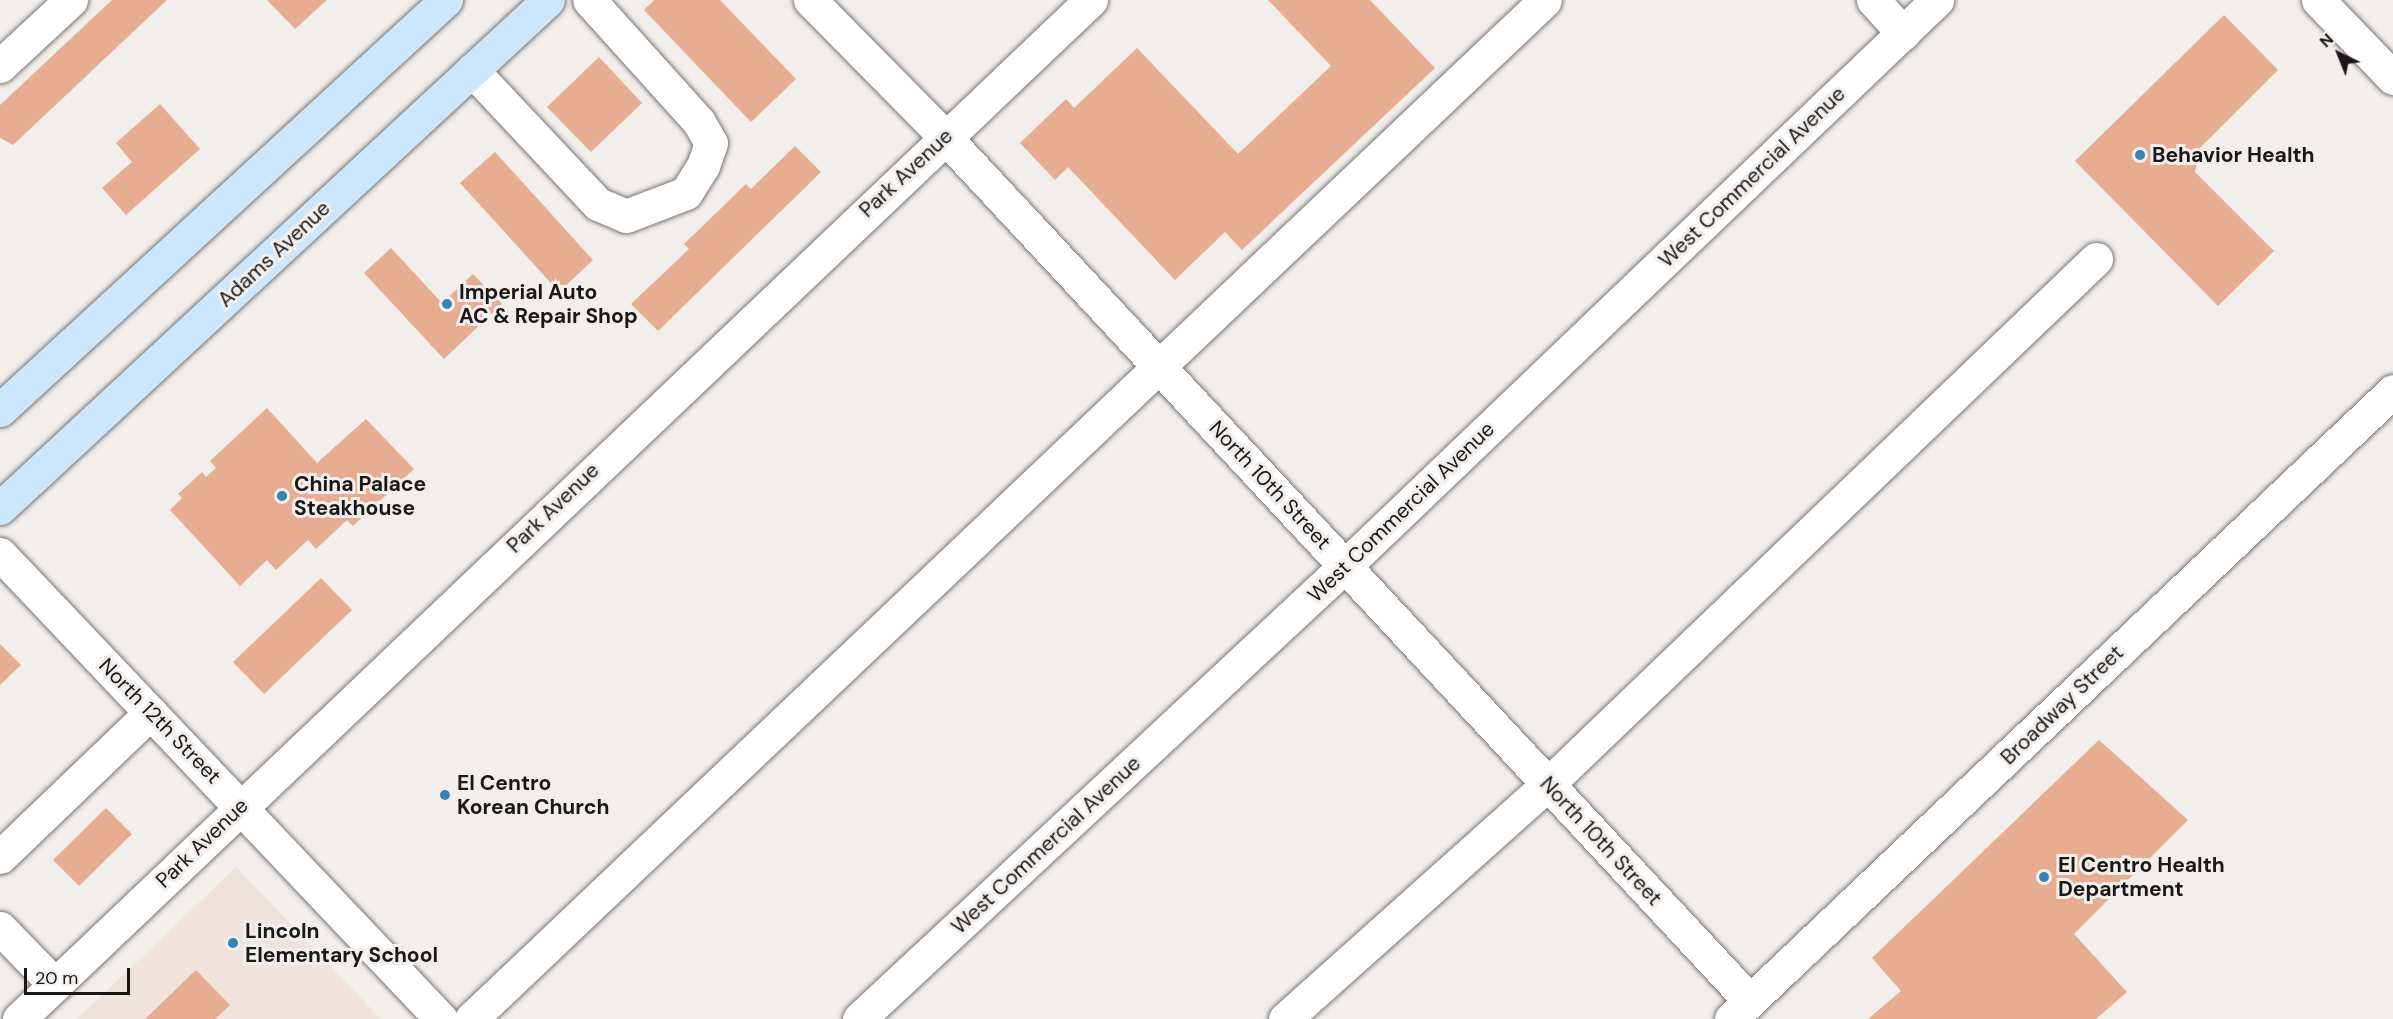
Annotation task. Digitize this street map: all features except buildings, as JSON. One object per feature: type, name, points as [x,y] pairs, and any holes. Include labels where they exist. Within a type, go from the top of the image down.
[{"type":"main road","points":[[0,410],[446,0]]},
{"type":"main road","name":"Adams Avenue","points":[[0,508],[548,0]]},
{"type":"street","points":[[0,66],[71,0]]},
{"type":"street","points":[[472,70],[598,204],[626,216],[686,193],[703,166],[711,143],[699,122],[589,0]]},
{"type":"street","name":"North 10th Street","points":[[810,0],[944,136],[1548,784],[1741,1010]]},
{"type":"street","name":"Park Avenue","points":[[19,1019],[944,136],[1091,0]]},
{"type":"street","points":[[471,1019],[1161,368],[1545,0]]},
{"type":"street","points":[[1872,0],[1903,33]]},
{"type":"street","name":"West Commercial Avenue","points":[[859,1019],[1346,565],[1937,0]]},
{"type":"street","points":[[2336,6],[2393,78]]},
{"type":"street","points":[[1285,1019],[1548,784],[2096,259]]},
{"type":"street","name":"Broadway Street","points":[[1741,1010],[2393,391]]},
{"type":"street","name":"North 12th Street","points":[[0,554],[441,1019]]},
{"type":"street","points":[[0,857],[151,712]]},
{"type":"street","points":[[0,928],[55,985]]},
{"type":"shaded area","name":"Lincoln Elementary School","points":[[236,867],[381,1019],[77,1019]]},
{"type":"place","name":"Behavior Health","points":[[2140,155]]},
{"type":"place","name":"Imperial Auto AC & Repair Shop","points":[[447,304]]},
{"type":"place","name":"China Palace Steakhouse","points":[[282,496]]},
{"type":"place","name":"El Centro Korean Church","points":[[445,795]]},
{"type":"place","name":"El Centro Health Department","points":[[2044,877]]},
{"type":"place","name":"Lincoln Elementary School","points":[[233,943]]}]
